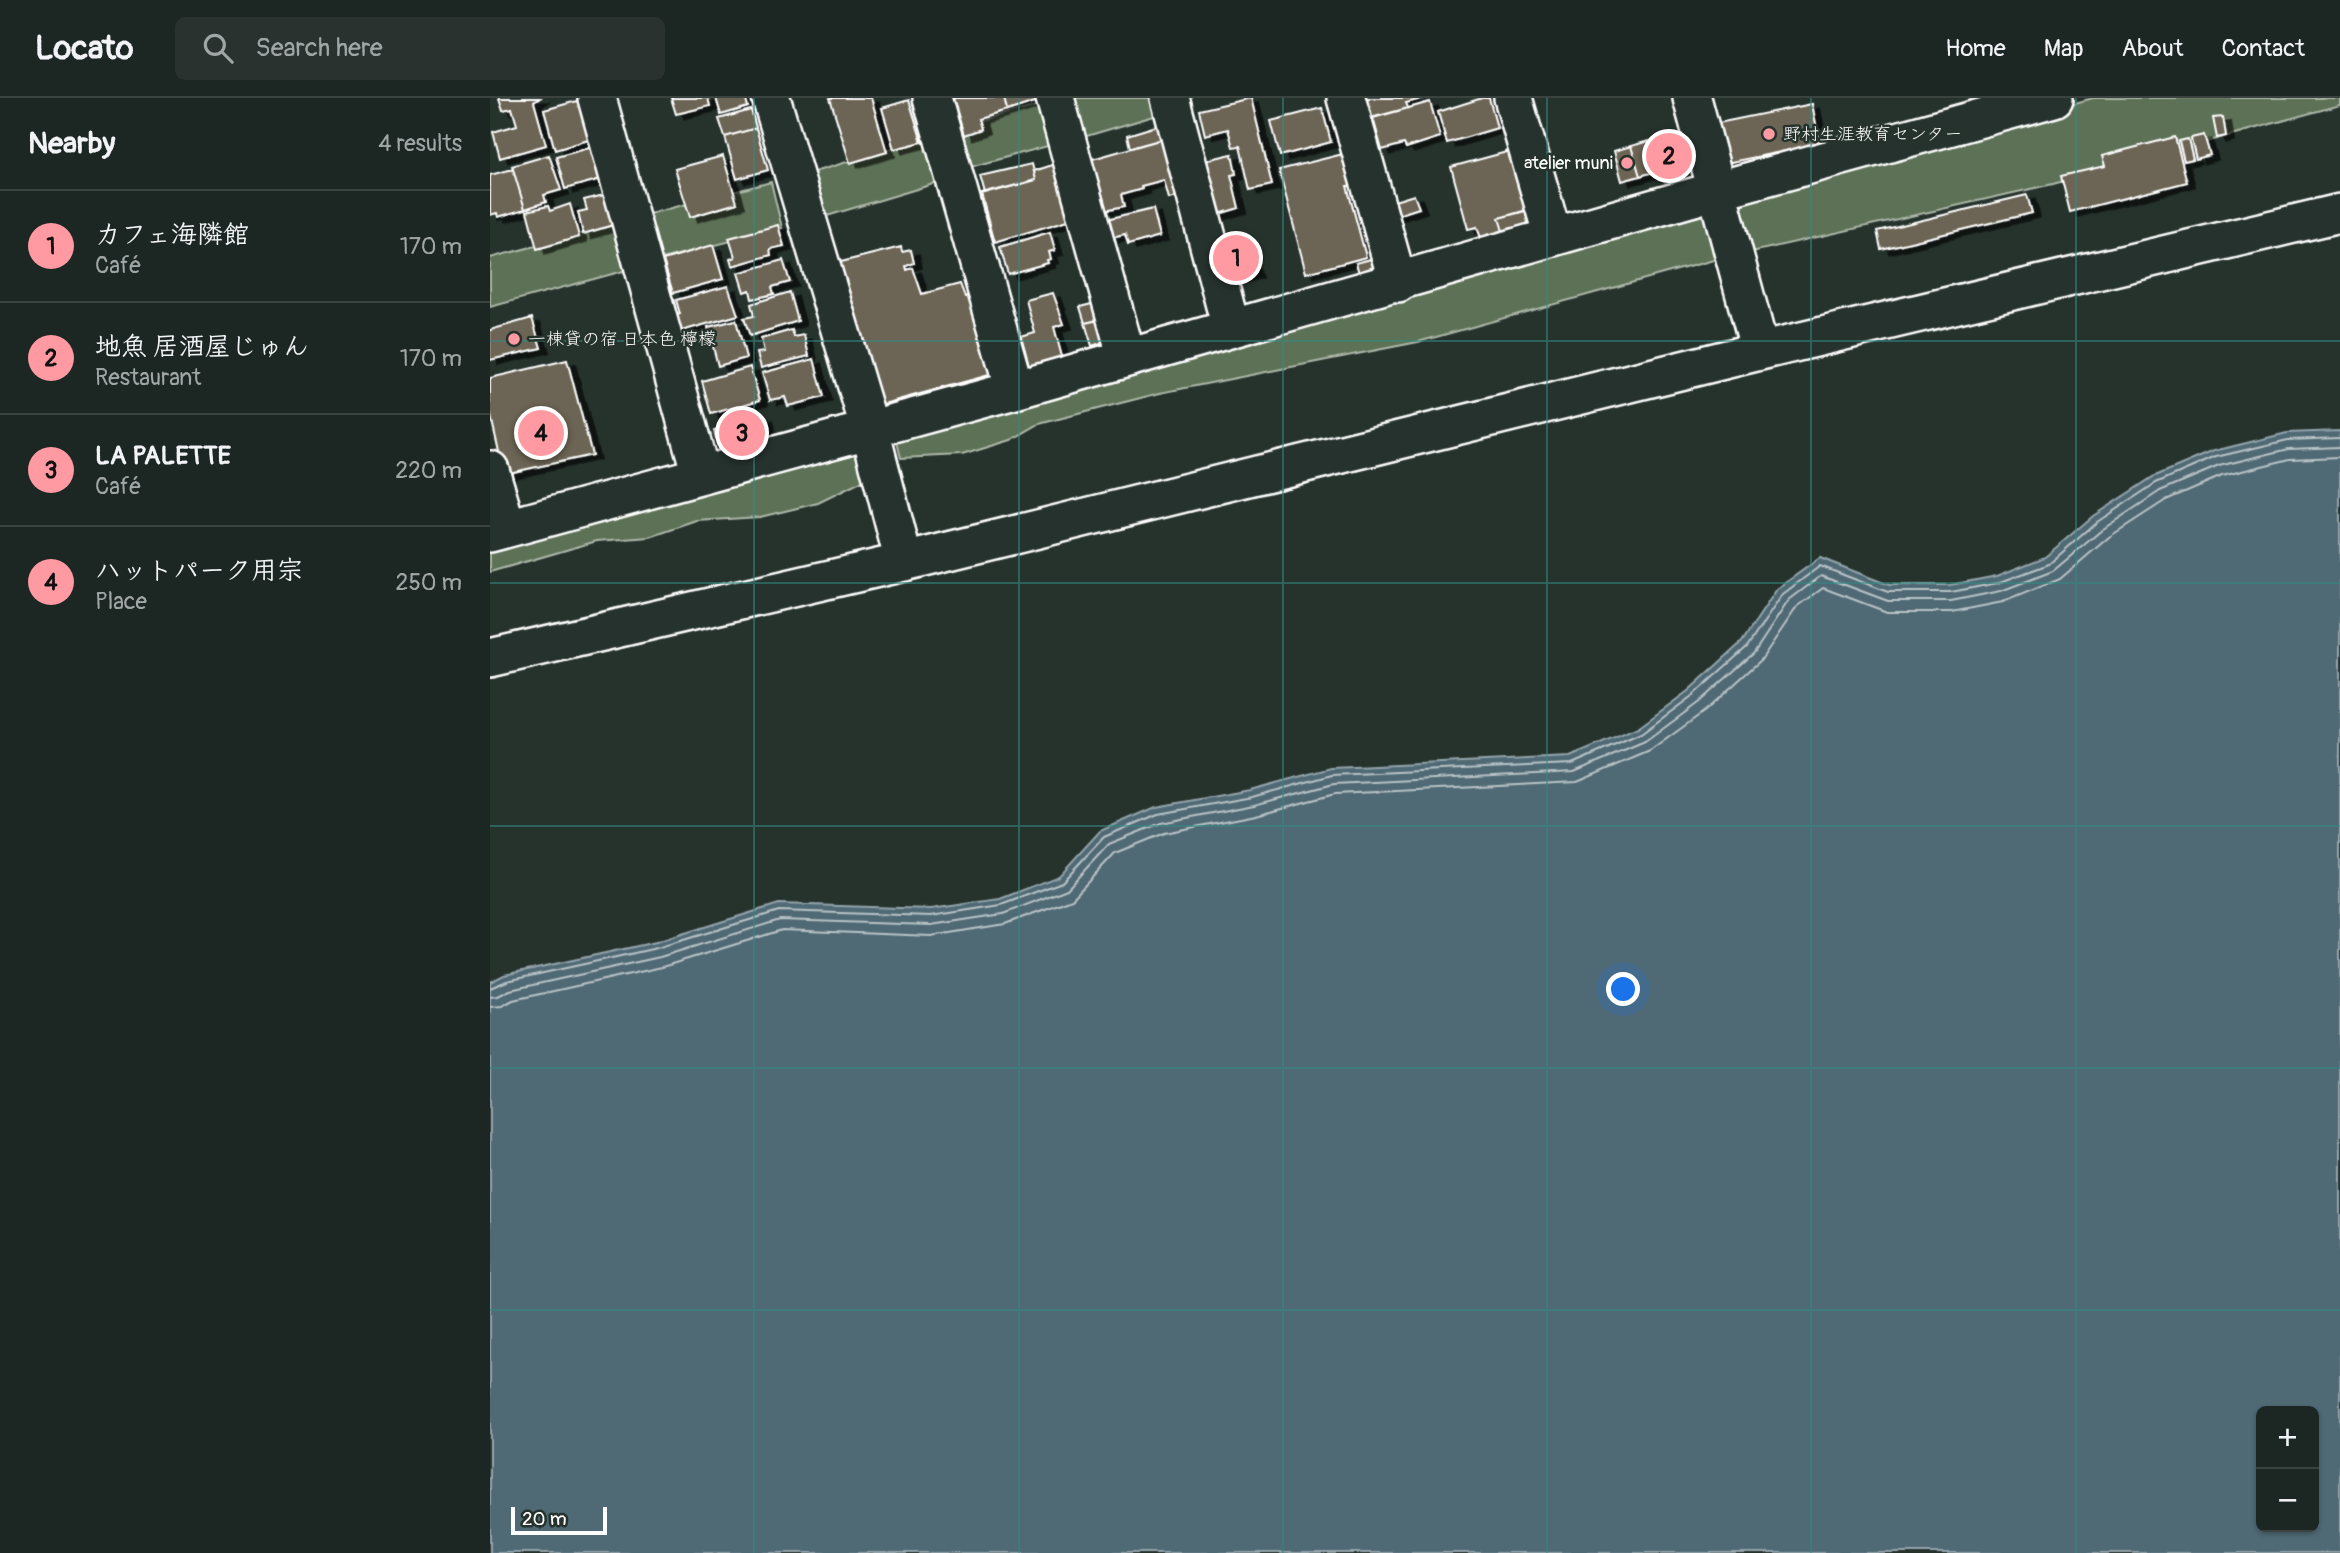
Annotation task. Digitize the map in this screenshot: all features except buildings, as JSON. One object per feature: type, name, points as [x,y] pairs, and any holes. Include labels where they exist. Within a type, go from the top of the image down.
[{"type":"street","points":[[597,98],[701,475]]},
{"type":"street","points":[[771,98],[869,430],[904,562]]},
{"type":"street","points":[[932,98],[1015,390]]},
{"type":"street","points":[[1055,98],[1127,358]]},
{"type":"street","points":[[1170,98],[1231,328]]},
{"type":"street","points":[[1346,98],[1398,283]]},
{"type":"street","points":[[1513,98],[1553,237]]},
{"type":"street","points":[[1692,98],[1760,351]]},
{"type":"street","points":[[490,470],[499,530],[1398,283],[1718,190],[1952,112],[2054,98]]},
{"type":"street","points":[[490,658],[904,562],[1760,351],[2340,213]]},
{"type":"green space","points":[[1068,98],[1159,98],[1164,113],[1080,138]]},
{"type":"green space","points":[[2093,98],[2340,98],[2340,105],[2053,184],[1747,253],[1732,199]]},
{"type":"green space","points":[[1044,104],[1055,144],[970,167],[959,127]]},
{"type":"green space","points":[[926,138],[940,182],[827,216],[814,172]]},
{"type":"green space","points":[[771,182],[782,228],[661,259],[649,214]]},
{"type":"green space","points":[[1702,209],[1717,259],[1418,342],[1160,393],[1039,424],[1011,440],[962,455],[901,458],[895,434]]},
{"type":"green space","points":[[618,224],[631,269],[490,307],[490,258]]},
{"type":"green space","points":[[854,448],[865,480],[818,503],[760,517],[697,521],[650,537],[597,541],[490,572],[490,550]]},
{"type":"water","points":[[2340,431],[2340,1553],[490,1553],[490,982],[504,975],[656,942],[779,904],[931,909],[1000,899],[1059,876],[1100,831],[1156,807],[1250,790],[1331,768],[1570,757],[1638,728],[1688,691],[1742,642],[1777,589],[1820,558],[1889,585],[1950,585],[1997,576],[2045,557],[2093,516],[2153,477],[2214,451],[2287,433]]},
{"type":"place","name":"野村生涯教育センター","points":[[1769,134]]},
{"type":"place","name":"地魚 居酒屋じゅん","points":[[1669,156]]},
{"type":"place","name":"atelier muni","points":[[1627,163]]},
{"type":"place","name":"カフェ海隣館","points":[[1236,258]]},
{"type":"place","name":"一棟貸の宿 日本色 檸檬","points":[[514,339]]},
{"type":"place","name":"ハットパーク用宗","points":[[541,433]]},
{"type":"place","name":"LA PALETTE","points":[[742,433]]}]
